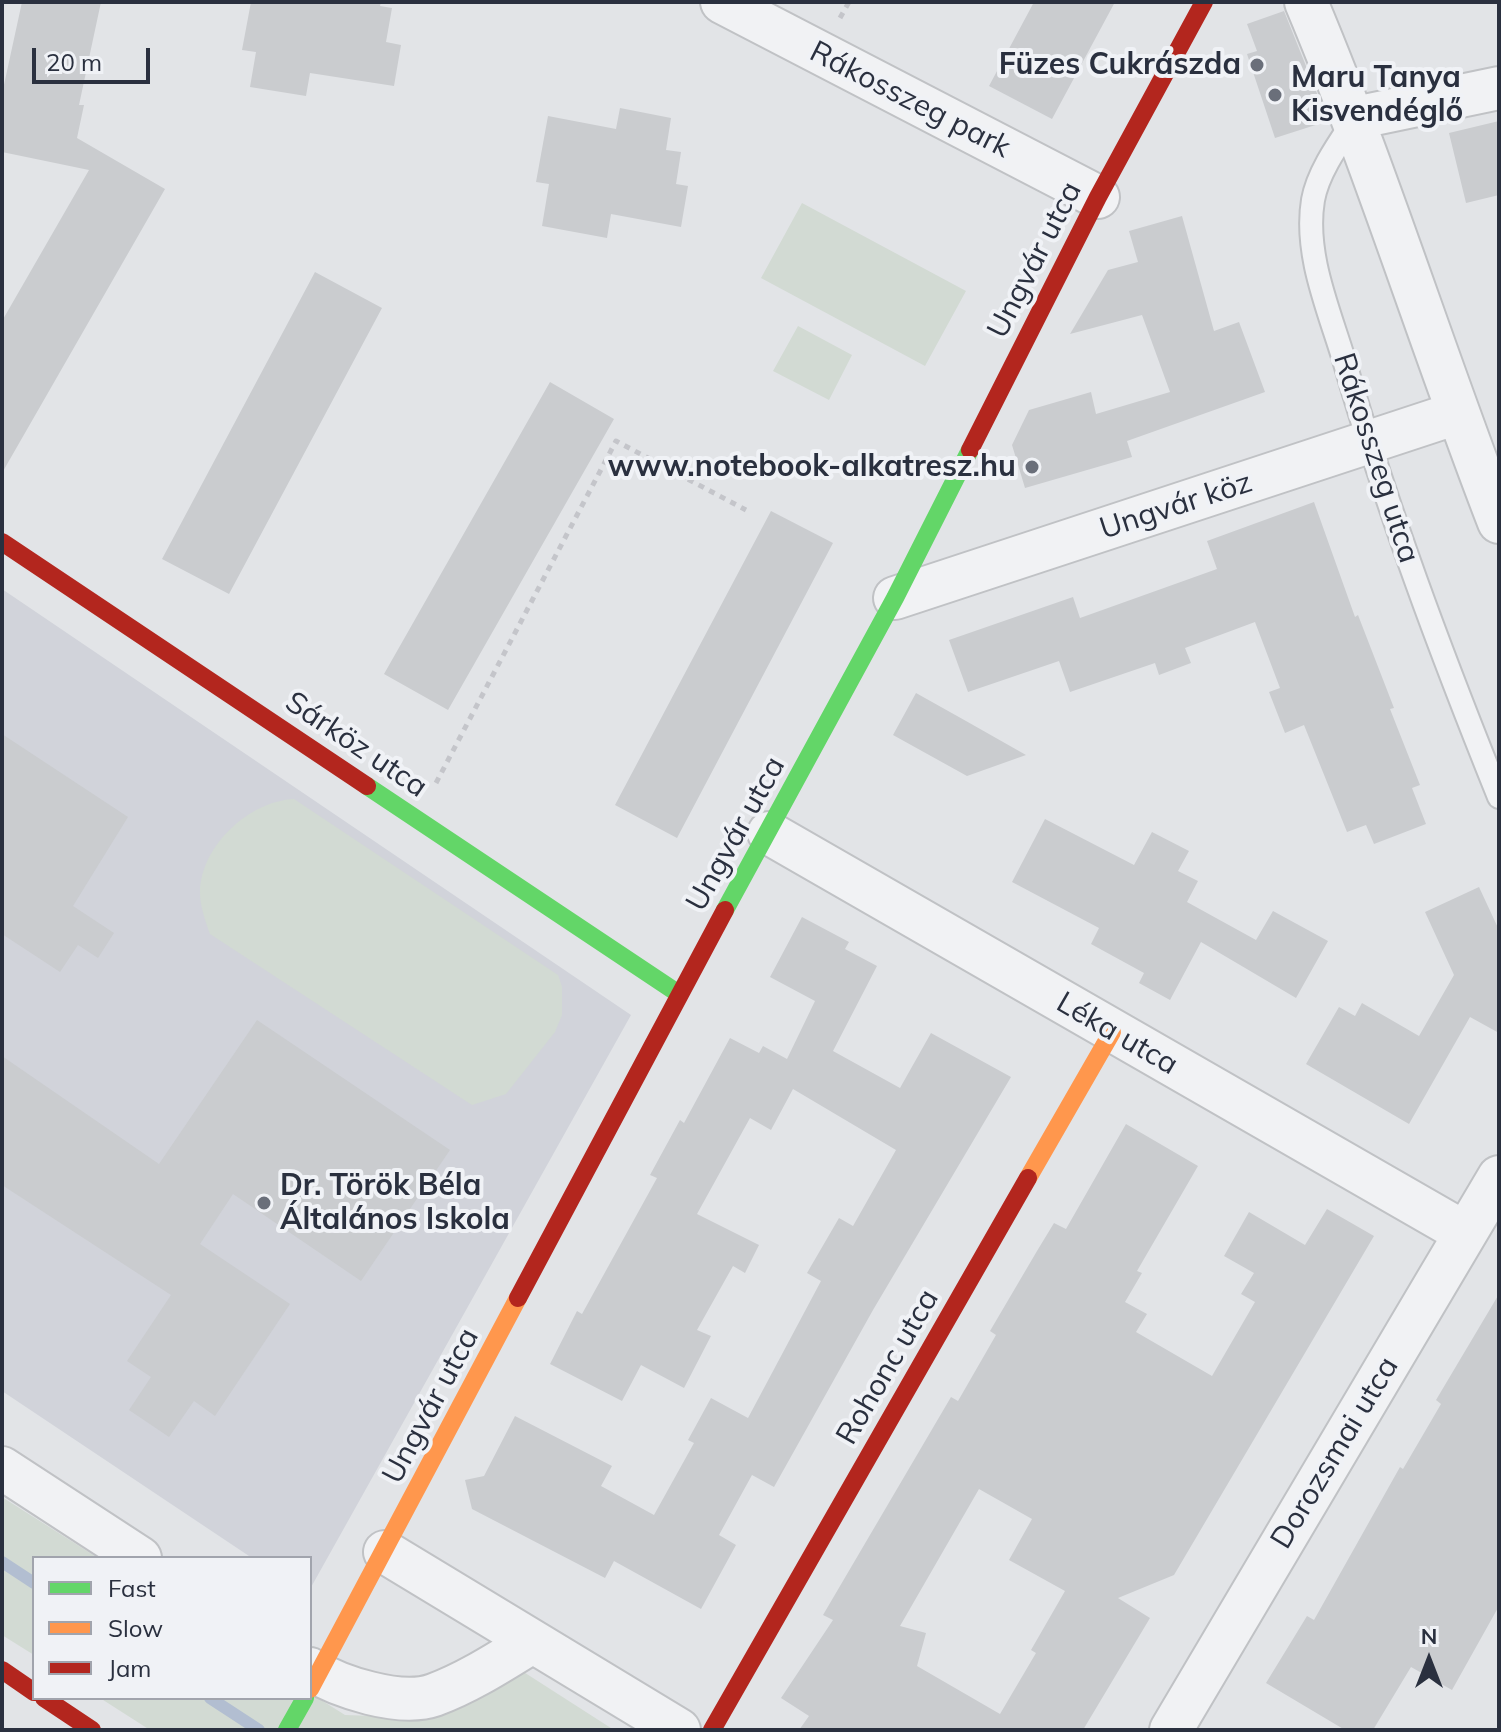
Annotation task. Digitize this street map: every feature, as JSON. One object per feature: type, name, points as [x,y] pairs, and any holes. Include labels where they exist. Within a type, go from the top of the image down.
[{"type":"street","name":"Rákosszeg park","points":[[722,2],[1098,197]]},
{"type":"street","name":"Ungvár utca","points":[[312,1681],[385,1552],[679,994],[895,598],[1098,197],[1204,2]]},
{"type":"street","points":[[1306,2],[1355,118],[1457,413],[1499,522]]},
{"type":"street","points":[[1355,118],[1499,88]]},
{"type":"street","name":"Ungvár köz","points":[[895,598],[1457,413]]},
{"type":"street","name":"Sárköz utca","points":[[2,542],[679,994]]},
{"type":"street","name":"Léka utca","points":[[769,833],[1465,1233]]},
{"type":"street","name":"Rohonc utca","points":[[712,1730],[1112,1032]]},
{"type":"street","name":"Dorozsmai utca","points":[[1171,1730],[1499,1177]]},
{"type":"street","points":[[2,1468],[137,1556]]},
{"type":"street","points":[[385,1552],[679,1730]]},
{"type":"street","points":[[312,1686],[371,1696],[431,1696],[484,1671],[532,1642]]},
{"type":"street","points":[[2,1670],[32,1691]]},
{"type":"street","points":[[47,1700],[92,1730]]},
{"type":"street","name":"Ungvár utca","points":[[287,1730],[302,1700]]},
{"type":"lane","name":"Rákosszeg utca","points":[[1355,118],[1332,154],[1313,199],[1312,251],[1368,443],[1435,639],[1499,797]]},
{"type":"path","points":[[418,820],[616,441],[746,510]]},
{"type":"shaded area","points":[[802,203],[966,291],[925,366],[761,278]]},
{"type":"shaded area","points":[[798,326],[852,355],[829,400],[773,371]]},
{"type":"shaded area","name":"Dr. Török Béla Általános Iskola","points":[[2,589],[631,1015],[312,1585],[312,1556],[249,1556],[2,1391]]},
{"type":"shaded area","points":[[294,799],[558,975],[562,987],[562,1015],[555,1032],[506,1094],[472,1105],[210,934],[200,892],[209,858],[219,842],[245,817],[277,802]]},
{"type":"shaded area","points":[[2,1497],[95,1556],[32,1556],[32,1654],[2,1635]]},
{"type":"shaded area","points":[[519,1669],[614,1730],[150,1730],[103,1700],[312,1700],[312,1694],[345,1715],[432,1718]]},
{"type":"building","points":[[22,2],[101,2],[79,105],[84,105],[77,138],[165,189],[2,473],[2,321],[89,170],[2,152],[2,94]]},
{"type":"building","points":[[251,2],[381,2],[380,6],[392,8],[386,42],[401,45],[394,86],[310,73],[306,96],[250,87],[256,52],[242,50]]},
{"type":"building","points":[[1034,2],[1115,2],[1052,119],[989,86]]},
{"type":"building","points":[[1284,11],[1328,121],[1275,138],[1247,54],[1257,51],[1247,24]]},
{"type":"building","points":[[620,108],[671,118],[666,150],[681,152],[676,184],[688,186],[681,227],[611,214],[607,238],[542,226],[549,184],[536,182],[548,116],[616,129]]},
{"type":"building","points":[[1499,121],[1499,195],[1466,203],[1449,133]]},
{"type":"building","points":[[1182,216],[1214,331],[1239,322],[1265,392],[1127,441],[1132,457],[1025,488],[1012,445],[1029,410],[1091,392],[1096,414],[1170,392],[1142,315],[1070,334],[1108,270],[1138,262],[1129,231]]},
{"type":"building","points":[[315,272],[382,308],[229,594],[162,559]]},
{"type":"building","points":[[550,382],[614,419],[448,710],[384,674]]},
{"type":"building","points":[[1314,502],[1355,617],[1358,615],[1394,708],[1390,709],[1420,785],[1412,788],[1426,824],[1374,844],[1366,825],[1347,832],[1304,725],[1285,733],[1269,692],[1280,688],[1255,622],[1185,648],[1191,663],[1159,675],[1155,663],[1070,692],[1059,661],[968,692],[949,640],[1073,597],[1080,618],[1217,569],[1207,541]]},
{"type":"building","points":[[771,511],[833,543],[677,838],[615,805]]},
{"type":"building","points":[[916,693],[1026,755],[967,776],[893,735]]},
{"type":"building","points":[[2,734],[128,817],[73,906],[114,933],[98,958],[78,945],[60,972],[2,934]]},
{"type":"building","points":[[1045,819],[1134,865],[1152,832],[1189,851],[1178,871],[1198,881],[1187,902],[1256,940],[1273,911],[1328,941],[1296,998],[1201,942],[1170,1000],[1139,983],[1144,973],[1091,944],[1099,928],[1012,882]]},
{"type":"building","points":[[1479,887],[1499,930],[1499,1033],[1470,1017],[1409,1124],[1306,1064],[1339,1007],[1355,1016],[1362,1003],[1419,1036],[1454,975],[1425,912]]},
{"type":"building","points":[[802,917],[849,942],[845,949],[877,966],[833,1051],[900,1088],[931,1033],[1011,1077],[873,1310],[774,1487],[752,1475],[719,1535],[736,1545],[701,1609],[614,1561],[605,1578],[472,1509],[465,1480],[484,1476],[515,1416],[612,1466],[601,1486],[654,1515],[694,1443],[688,1440],[711,1398],[748,1418],[821,1281],[807,1273],[839,1218],[853,1226],[896,1150],[793,1089],[771,1130],[750,1118],[697,1214],[759,1245],[745,1273],[733,1266],[697,1330],[711,1336],[684,1388],[641,1365],[622,1401],[550,1364],[577,1311],[582,1314],[657,1178],[650,1175],[680,1120],[684,1123],[730,1038],[759,1053],[763,1046],[787,1059],[815,1001],[770,977]]},
{"type":"building","points":[[257,1020],[450,1150],[361,1281],[233,1194],[200,1244],[290,1304],[215,1416],[194,1401],[169,1437],[129,1410],[151,1377],[127,1361],[171,1295],[2,1185],[2,1056],[159,1164]]},
{"type":"building","points":[[1126,1124],[1198,1166],[1137,1271],[1142,1273],[1125,1302],[1147,1314],[1136,1332],[1212,1376],[1255,1302],[1241,1294],[1254,1273],[1224,1256],[1249,1212],[1305,1245],[1327,1209],[1374,1236],[1174,1575],[1118,1598],[1150,1618],[1083,1730],[799,1730],[809,1716],[781,1698],[833,1620],[823,1615],[951,1397],[958,1401],[996,1335],[990,1331],[1054,1223],[1066,1229]],"holes":[[[979,1489],[1032,1519],[1009,1560],[1065,1591],[1031,1650],[1036,1653],[1000,1714],[917,1666],[926,1633],[900,1626]]]},
{"type":"building","points":[[1499,1294],[1499,1606],[1452,1690],[1411,1667],[1373,1730],[1345,1730],[1266,1683],[1307,1616],[1314,1620],[1400,1467],[1403,1469],[1441,1404],[1436,1400]]},
{"type":"waterway","points":[[2,1562],[32,1582]]},
{"type":"waterway","points":[[213,1700],[259,1730]]},
{"type":"traffic: fast","points":[[725,910],[895,598],[970,450]]},
{"type":"traffic: fast","points":[[367,786],[679,994]]},
{"type":"traffic: fast","points":[[287,1730],[304,1700]]},
{"type":"traffic: slow","points":[[1028,1178],[1112,1032]]},
{"type":"traffic: slow","points":[[312,1685],[518,1298]]},
{"type":"traffic: jam","points":[[970,450],[1098,197],[1204,2]]},
{"type":"traffic: jam","points":[[2,542],[367,786]]},
{"type":"traffic: jam","points":[[518,1298],[725,910]]},
{"type":"traffic: jam","points":[[712,1730],[1028,1178]]},
{"type":"traffic: jam","points":[[2,1670],[32,1691]]},
{"type":"traffic: jam","points":[[47,1700],[92,1730]]},
{"type":"place","name":"Füzes Cukrászda","points":[[1257,65]]},
{"type":"place","name":"Maru Tanya Kisvendéglő","points":[[1275,95]]},
{"type":"place","name":"www.notebook-alkatresz.hu","points":[[1032,467]]},
{"type":"place","name":"Dr. Török Béla Általános Iskola","points":[[264,1203]]}]
